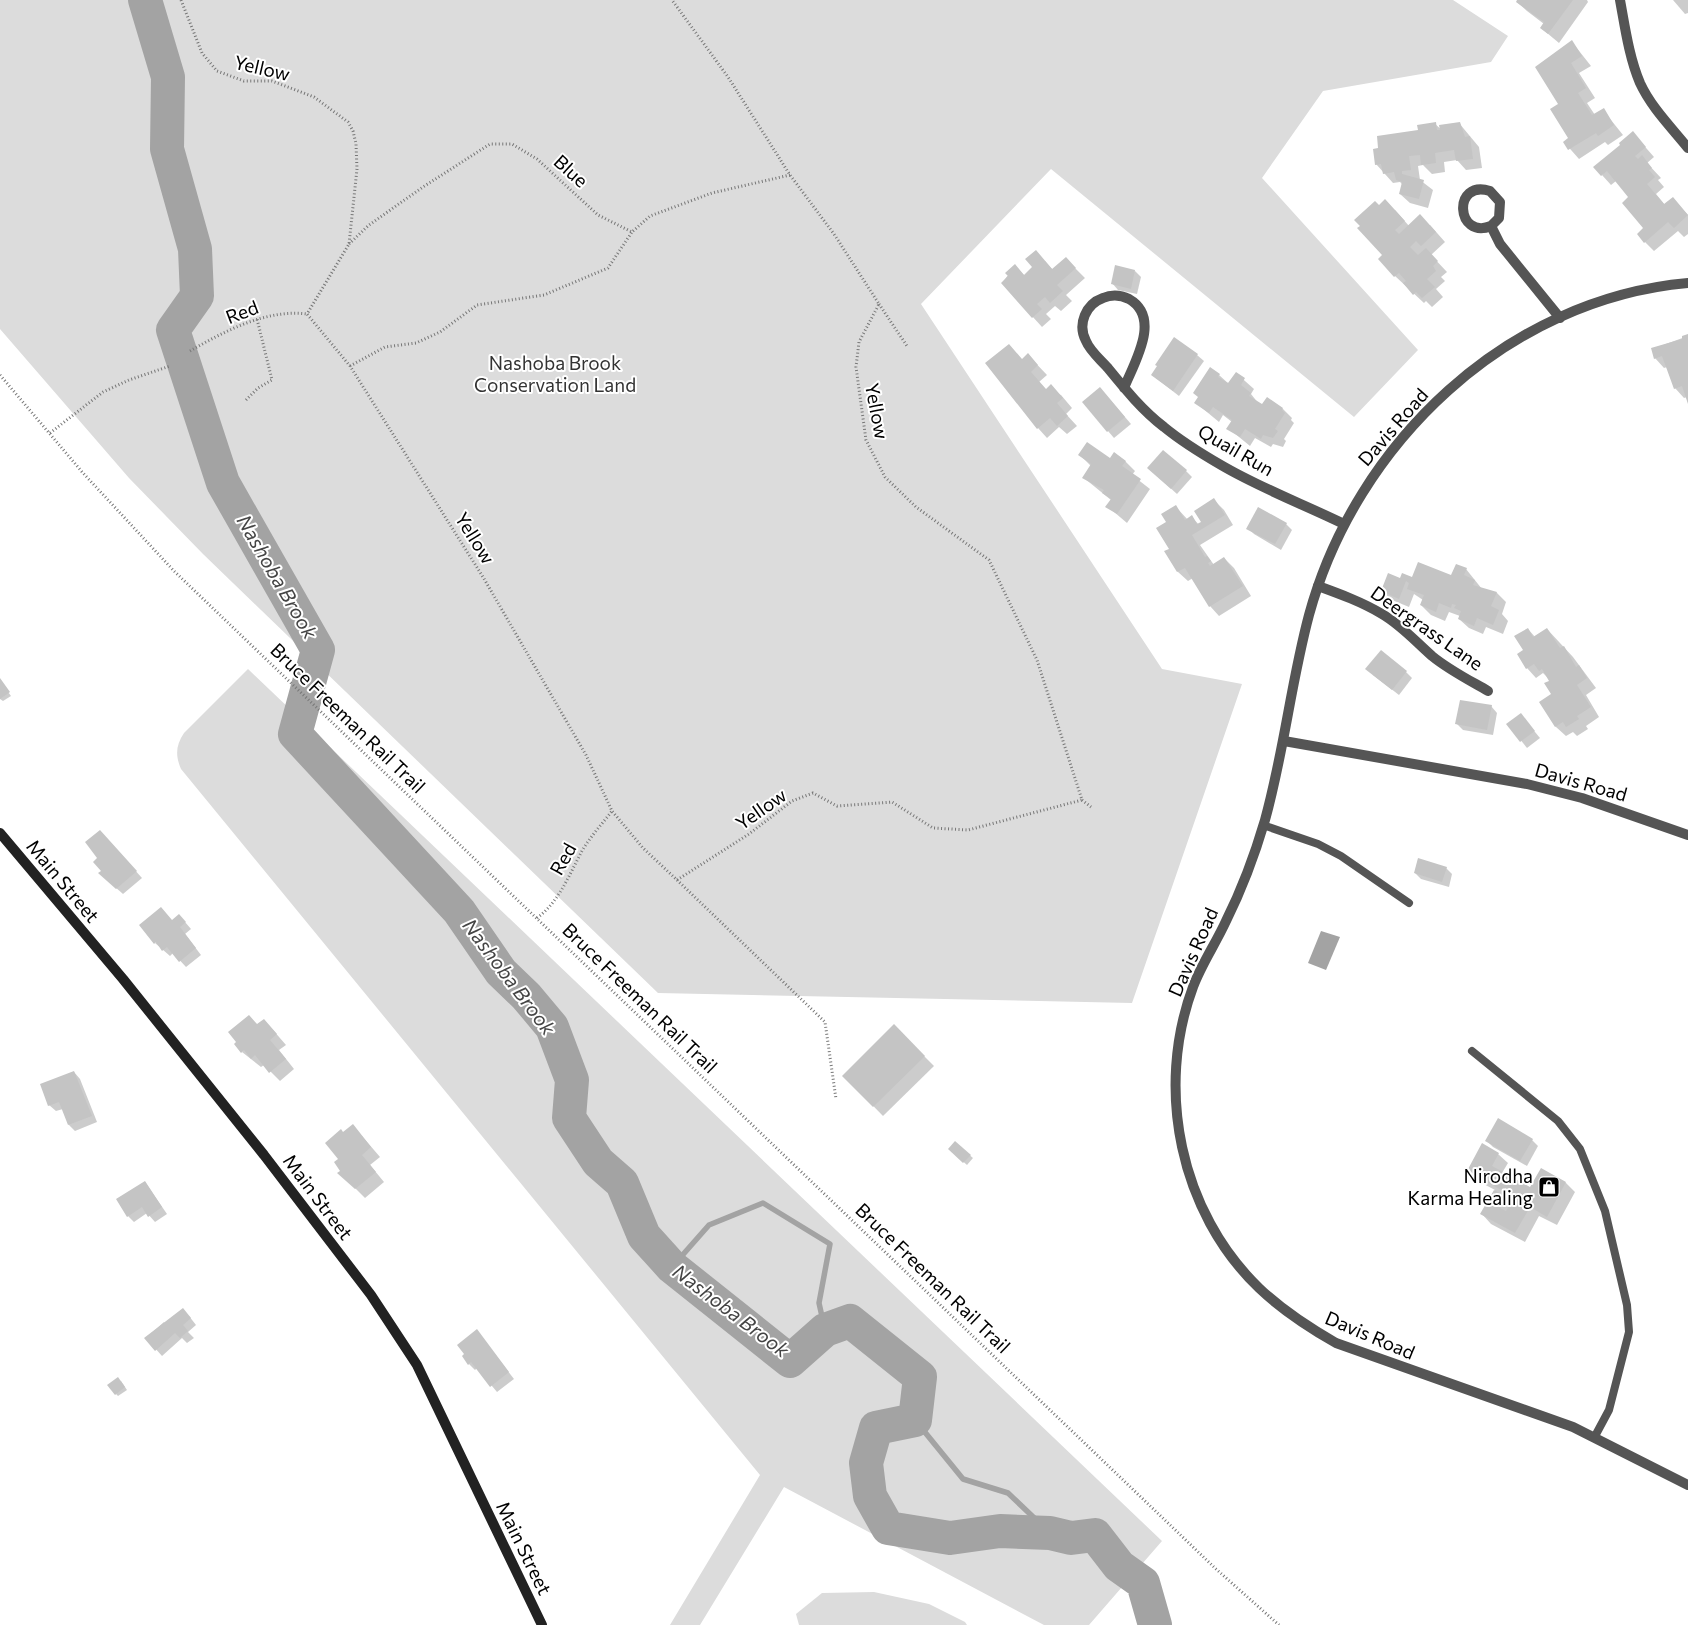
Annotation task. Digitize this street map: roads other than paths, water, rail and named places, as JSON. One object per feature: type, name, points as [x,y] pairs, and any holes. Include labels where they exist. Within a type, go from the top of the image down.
[{"type":"main road","name":"Main Street","points":[[0,833],[123,979],[227,1109],[371,1295],[417,1365],[542,1625]]},
{"type":"street","points":[[1620,0],[1630,52],[1640,83],[1659,113],[1688,148]]},
{"type":"street","points":[[1491,226],[1500,244],[1560,318]]},
{"type":"street","name":"Davis Road","points":[[1688,283],[1662,285],[1601,302],[1560,318],[1477,366],[1421,414],[1377,468],[1344,524],[1318,586],[1303,644],[1284,741],[1263,825],[1228,916],[1194,984],[1184,1016],[1178,1047],[1175,1080],[1176,1112],[1181,1145],[1192,1184],[1217,1235],[1235,1262],[1269,1297],[1307,1327],[1336,1342],[1573,1427],[1688,1485]]},
{"type":"street","name":"Quail Run","points":[[1124,388],[1145,334],[1145,320],[1139,308],[1128,299],[1107,296],[1094,303],[1085,314],[1083,334],[1090,347],[1124,388],[1139,405],[1165,428],[1221,466],[1344,524]]},
{"type":"street","name":"Deergrass Lane","points":[[1318,586],[1356,600],[1383,614],[1406,631],[1433,656],[1460,675],[1488,691]]},
{"type":"street","name":"Davis Road","points":[[1284,741],[1527,784],[1582,798],[1688,835]]},
{"type":"lane","points":[[1263,825],[1318,844],[1334,852],[1409,903]]},
{"type":"lane","points":[[1472,1051],[1558,1121],[1580,1149],[1605,1211],[1627,1305],[1629,1332],[1609,1410],[1594,1438]]},
{"type":"waterway","name":"Nashoba Brook","points":[[145,0],[168,77],[167,149],[195,249],[197,296],[173,330],[223,483],[318,650],[295,734],[459,911],[501,972],[526,996],[552,1027],[572,1080],[569,1118],[598,1162],[622,1183],[644,1236],[672,1267],[790,1361],[825,1330],[850,1321],[920,1377],[915,1420],[876,1428],[866,1463],[870,1496],[888,1528],[950,1538],[1000,1531],[1050,1533],[1071,1538],[1095,1535],[1119,1566],[1143,1583],[1155,1625]]},
{"type":"waterway","points":[[672,1267],[709,1225],[763,1203],[830,1244],[819,1303],[825,1330]]},
{"type":"waterway","points":[[915,1420],[963,1479],[1008,1493],[1050,1533]]},
{"type":"place","name":"Nirodha Karma Healing","points":[[1549,1187]]},
{"type":"park label","name":"Nashoba Brook Conservation Land","points":[[555,374]]}]
